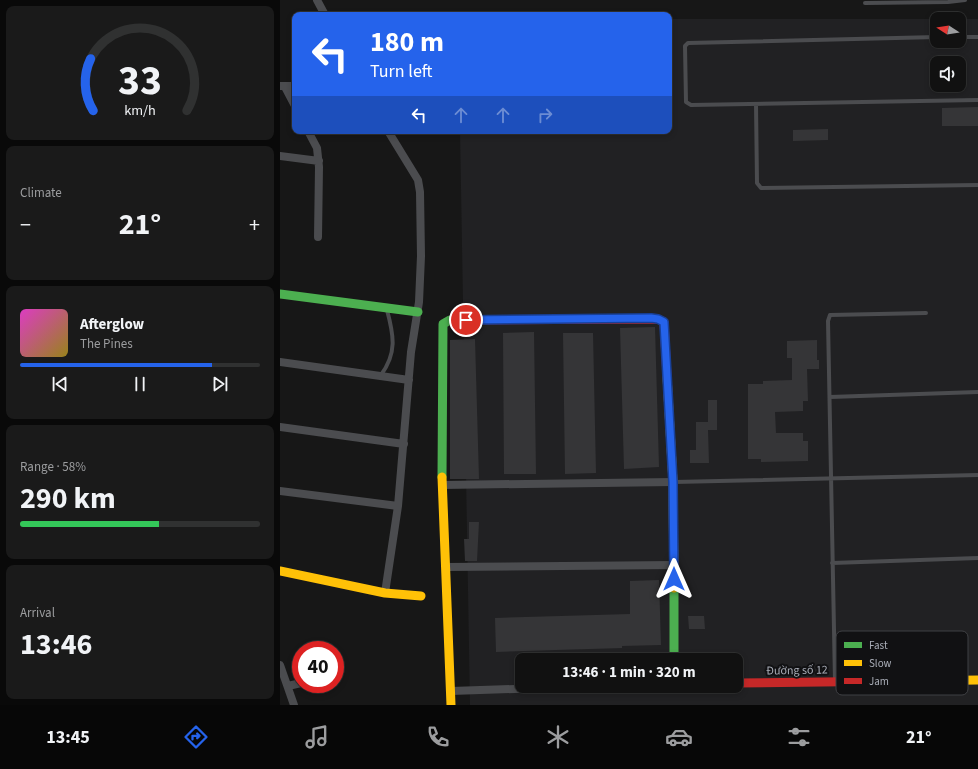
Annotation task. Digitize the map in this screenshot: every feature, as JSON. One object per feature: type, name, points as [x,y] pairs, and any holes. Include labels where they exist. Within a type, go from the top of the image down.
[{"type":"street","points":[[317,0],[323,12]]},
{"type":"street","points":[[282,86],[292,101]]},
{"type":"street","points":[[309,134],[316,148],[319,161],[318,237]]},
{"type":"street","points":[[385,593],[398,506],[414,329],[418,312],[420,290],[420,192],[418,180],[390,134]]},
{"type":"street","points":[[280,156],[319,161]]},
{"type":"street","points":[[280,294],[418,312]]},
{"type":"street","points":[[451,705],[442,485],[442,330],[443,324],[450,320],[651,318],[664,322],[673,482],[674,653]]},
{"type":"street","points":[[280,362],[409,380]]},
{"type":"street","points":[[280,427],[404,444]]},
{"type":"street","points":[[442,485],[673,482]]},
{"type":"street","points":[[280,491],[398,506]]},
{"type":"street","points":[[446,568],[674,564]]},
{"type":"street","points":[[280,571],[385,593],[421,596]]},
{"type":"street","points":[[280,666],[294,705]]},
{"type":"street","name":"Đường số 12","points":[[968,680],[978,680]]},
{"type":"street","name":"Đường số 12","points":[[743,683],[835,682]]},
{"type":"street","points":[[288,686],[292,685]]},
{"type":"street","points":[[451,691],[515,689]]},
{"type":"lane","points":[[865,3],[948,2],[965,0]]},
{"type":"lane","points":[[966,37],[978,36]]},
{"type":"lane","points":[[930,37],[690,42],[686,44],[687,104],[691,106],[978,100]]},
{"type":"lane","points":[[756,104],[757,183],[761,188],[978,184]]},
{"type":"lane","points":[[380,376],[389,364],[393,351],[391,326],[386,308]]},
{"type":"lane","points":[[835,682],[832,563],[830,315],[926,313]]},
{"type":"lane","points":[[830,397],[978,392]]},
{"type":"lane","points":[[673,482],[978,475]]},
{"type":"lane","points":[[832,563],[978,558]]},
{"type":"shaded area","points":[[672,19],[930,19],[930,48],[966,48],[966,19],[978,19],[978,705],[470,705],[460,134],[672,134]]},
{"type":"building","points":[[978,107],[978,126],[942,126],[942,108]]},
{"type":"building","points":[[828,129],[828,140],[793,141],[793,130]]},
{"type":"building","points":[[655,327],[659,467],[624,469],[620,328]]},
{"type":"building","points":[[534,332],[536,474],[504,474],[503,333]]},
{"type":"building","points":[[563,333],[593,333],[596,473],[565,474]]},
{"type":"building","points":[[475,339],[479,479],[450,479],[450,340]]},
{"type":"building","points":[[817,340],[817,360],[819,360],[819,369],[807,369],[808,401],[803,401],[803,411],[775,412],[776,433],[803,433],[803,441],[808,441],[808,461],[761,462],[761,459],[748,459],[748,384],[763,384],[763,381],[792,380],[792,358],[787,358],[787,341]]},
{"type":"building","points":[[708,400],[717,400],[717,430],[708,430],[709,463],[690,463],[690,450],[696,450],[696,422],[708,422]]},
{"type":"building","points":[[469,522],[479,522],[477,561],[465,561],[464,539],[469,539]]},
{"type":"building","points":[[659,580],[661,645],[622,646],[622,648],[496,652],[495,618],[630,614],[630,581]]},
{"type":"building","points":[[688,616],[704,616],[705,629],[689,629]]},
{"type":"traffic: fast","points":[[280,294],[418,312]]},
{"type":"traffic: fast","points":[[442,477],[443,324],[450,320],[468,320]]},
{"type":"traffic: fast","points":[[674,588],[674,653]]},
{"type":"traffic: slow","points":[[667,376],[673,482],[674,588]]},
{"type":"traffic: slow","points":[[442,477],[451,705]]},
{"type":"traffic: slow","points":[[280,571],[385,593],[421,596]]},
{"type":"traffic: slow","points":[[968,680],[978,680]]},
{"type":"traffic: jam","points":[[468,320],[658,319],[664,322],[667,376]]},
{"type":"traffic: jam","points":[[743,683],[836,682]]},
{"type":"route","points":[[466,320],[651,318],[664,322],[673,482],[674,579]]}]
